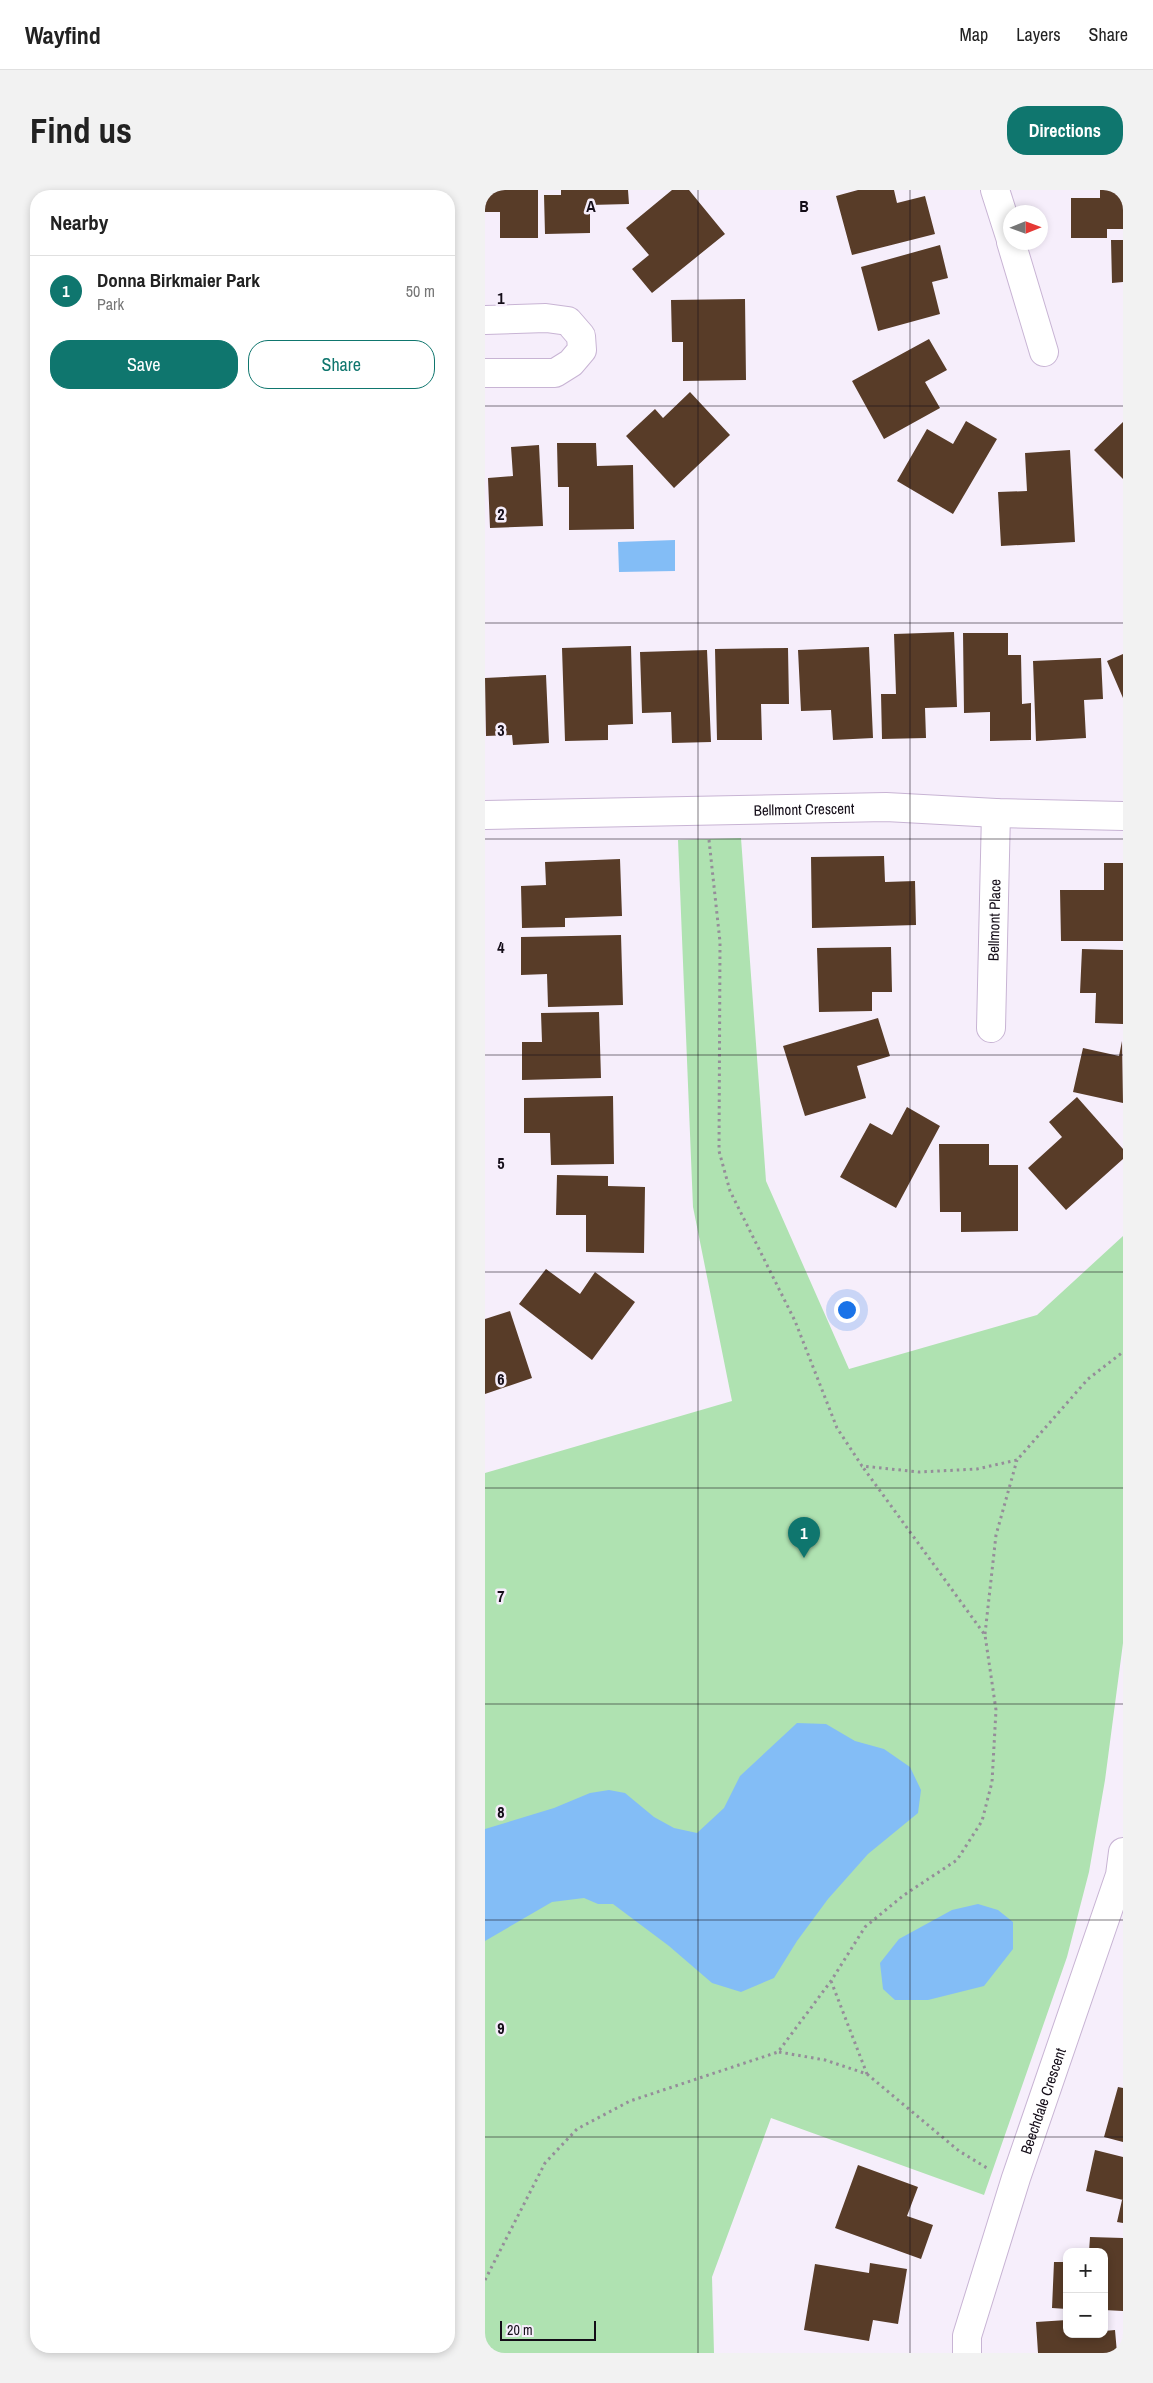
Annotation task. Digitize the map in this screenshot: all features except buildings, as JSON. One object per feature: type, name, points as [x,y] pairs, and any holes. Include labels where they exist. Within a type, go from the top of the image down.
[{"type":"street","points":[[995,190],[1003,216]]},
{"type":"street","points":[[1014,250],[1045,352]]},
{"type":"street","points":[[485,320],[547,318],[568,320],[581,336],[582,350],[571,363],[555,373],[485,373]]},
{"type":"street","name":"Bellmont Crescent","points":[[485,815],[885,807],[996,813],[1123,816]]},
{"type":"street","name":"Bellmont Place","points":[[991,1028],[996,813]]},
{"type":"street","name":"Beechdale Crescent","points":[[967,2353],[967,2336],[1013,2188],[1120,1875],[1123,1852]]},
{"type":"path","points":[[709,836],[720,942],[719,1151],[730,1191],[795,1321],[837,1428],[862,1466],[985,1635]]},
{"type":"path","points":[[779,2052],[831,1981],[865,1927],[904,1895],[957,1860],[981,1821],[992,1782],[996,1710],[985,1635],[996,1535],[1017,1460],[1088,1379],[1123,1352]]},
{"type":"path","points":[[862,1466],[919,1472],[977,1469],[1017,1460]]},
{"type":"path","points":[[831,1981],[867,2074]]},
{"type":"path","points":[[485,2280],[545,2163],[577,2129],[630,2101],[779,2052],[825,2060],[867,2074],[959,2151],[990,2170]]},
{"type":"green space","points":[[741,838],[766,1181],[849,1369],[1037,1315],[1123,1236],[1123,1643],[1105,1780],[1089,1872],[1067,1957],[984,2195],[771,2118],[712,2277],[714,2353],[485,2353],[485,1473],[732,1401],[693,1207],[678,840]]},
{"type":"water","points":[[675,540],[675,571],[619,572],[618,542]]},
{"type":"water","points":[[797,1723],[826,1724],[855,1741],[884,1749],[910,1767],[921,1790],[918,1813],[868,1854],[828,1899],[797,1941],[774,1978],[741,1992],[712,1983],[669,1946],[613,1904],[598,1904],[584,1898],[552,1902],[485,1941],[485,1829],[554,1808],[590,1793],[609,1790],[625,1793],[654,1817],[674,1828],[697,1833],[724,1808],[740,1776]]},
{"type":"water","points":[[978,1904],[998,1910],[1013,1922],[1013,1949],[984,1986],[928,2000],[895,2000],[883,1989],[880,1963],[899,1939],[952,1910]]},
{"type":"place","name":"Donna Birkmaier Park","points":[[804,1558]]}]
